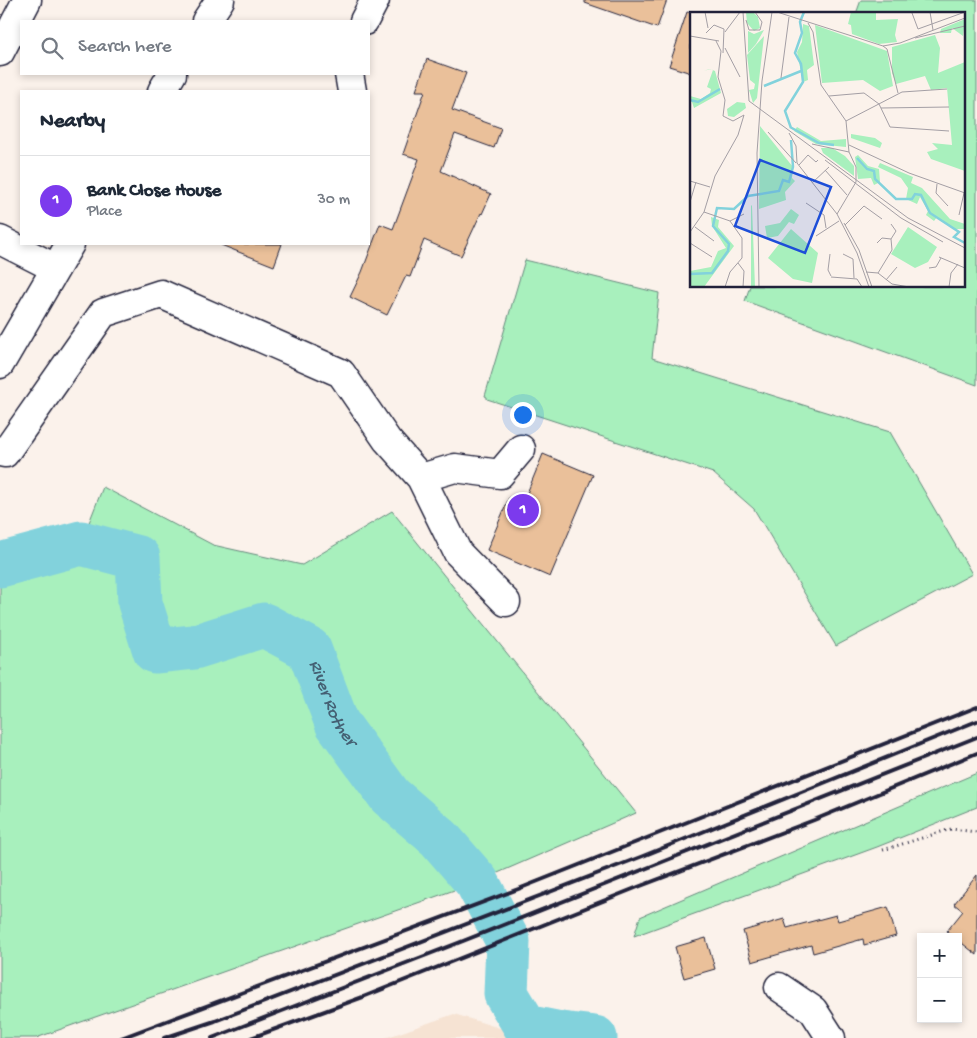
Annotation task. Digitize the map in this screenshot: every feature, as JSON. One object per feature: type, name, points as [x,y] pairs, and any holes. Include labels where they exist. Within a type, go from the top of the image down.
[{"type":"main road","points":[[0,52],[27,0]]},
{"type":"main road","points":[[207,20],[220,0]]},
{"type":"main road","points":[[365,20],[375,0]]},
{"type":"main road","points":[[163,90],[171,75]]},
{"type":"main road","points":[[349,75],[352,90]]},
{"type":"main road","points":[[0,240],[55,268]]},
{"type":"main road","points":[[0,364],[69,245]]},
{"type":"main road","points":[[0,452],[5,453],[103,313],[161,294],[341,373],[387,440],[421,478],[458,553],[506,602]]},
{"type":"main road","points":[[421,478],[455,468],[500,474],[521,449]]},
{"type":"main road","points":[[779,987],[821,1003],[831,1038]]},
{"type":"path","points":[[883,850],[951,829],[977,832]]},
{"type":"shaded area","points":[[454,1014],[532,1038],[385,1038]]},
{"type":"green space","points":[[861,0],[977,0],[977,385],[745,301],[749,288],[964,288],[964,12],[857,12]]},
{"type":"green space","points":[[525,260],[659,293],[652,358],[890,432],[972,574],[836,646],[754,509],[713,473],[487,399],[485,396]]},
{"type":"green space","points":[[103,487],[213,545],[302,565],[392,511],[636,813],[477,882],[36,1038],[0,1038],[0,565],[81,543]]},
{"type":"green space","points":[[977,773],[977,807],[877,847],[634,936],[640,917]]},
{"type":"building","points":[[585,0],[667,0],[657,28],[585,3]]},
{"type":"building","points":[[687,12],[690,13],[690,73],[669,66]]},
{"type":"building","points":[[427,59],[466,73],[452,110],[501,128],[494,148],[455,134],[441,171],[491,194],[461,256],[424,240],[410,277],[406,276],[387,315],[350,297],[362,272],[380,224],[393,229],[419,159],[403,154],[425,91],[416,91]]},
{"type":"building","points":[[221,245],[282,245],[274,266]]},
{"type":"building","points":[[543,454],[593,475],[550,577],[487,550],[509,498],[523,503]]},
{"type":"building","points":[[977,875],[977,955],[962,943],[962,933],[949,933],[947,931],[963,911],[954,904]]},
{"type":"building","points":[[888,907],[896,936],[864,945],[863,939],[813,953],[811,945],[752,962],[743,931],[784,919],[787,928],[836,915],[838,921]]},
{"type":"building","points":[[706,938],[715,969],[684,978],[675,947]]},
{"type":"waterway","name":"River Rother","points":[[0,565],[81,543],[138,558],[140,603],[155,651],[194,647],[264,625],[309,649],[337,723],[390,796],[439,838],[477,882],[508,941],[506,994],[526,1027],[595,1038]]},
{"type":"railway","points":[[121,1038],[521,888],[977,707]]},
{"type":"railway","points":[[164,1038],[215,1021],[643,856],[977,721]]},
{"type":"railway","points":[[212,1038],[458,943],[977,737]]},
{"type":"railway","points":[[251,1038],[363,997],[638,887],[814,820],[977,753]]},
{"type":"place","name":"Bank Close House","points":[[523,510]]}]
